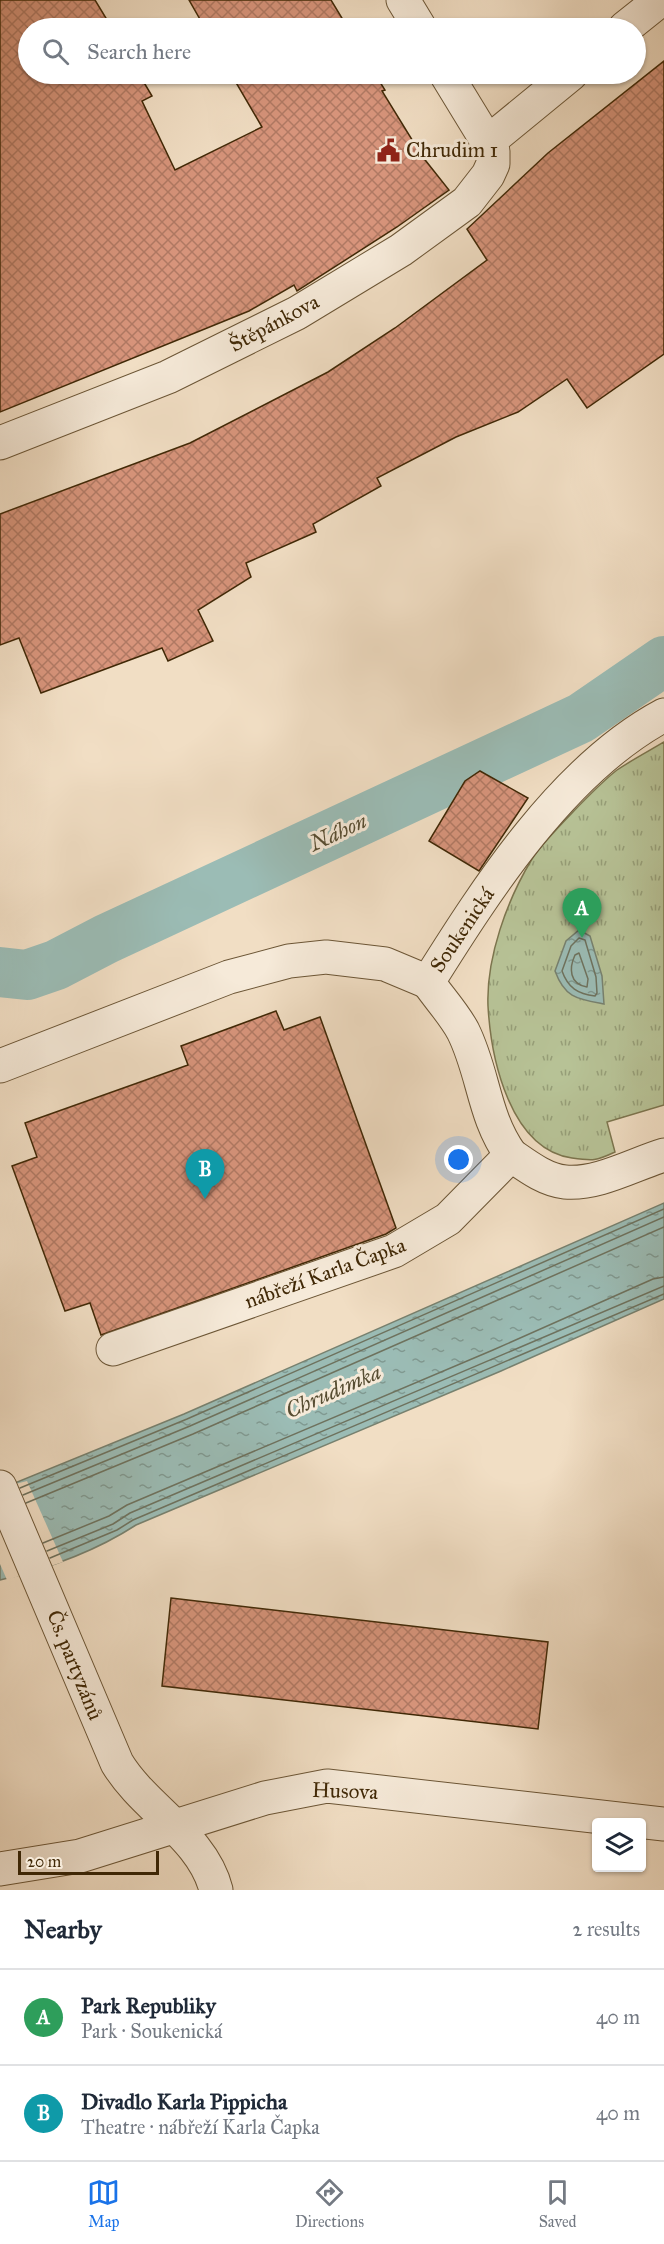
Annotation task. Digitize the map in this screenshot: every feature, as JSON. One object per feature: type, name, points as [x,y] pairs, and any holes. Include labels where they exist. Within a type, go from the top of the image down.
[{"type":"street","points":[[403,0],[414,18]]},
{"type":"street","points":[[638,18],[660,0]]},
{"type":"street","points":[[452,84],[488,142],[559,84]]},
{"type":"street","name":"Štěpánkova","points":[[0,442],[168,377],[297,314],[401,250],[467,202],[480,187],[493,164],[493,152],[488,142]]},
{"type":"street","name":"Soukenická","points":[[0,1066],[229,977],[289,961],[326,957],[385,964],[428,982],[468,918],[514,854],[582,777],[615,747],[664,716]]},
{"type":"street","points":[[428,982],[462,1031],[476,1065],[488,1113],[500,1140],[511,1155],[534,1172],[565,1182],[595,1178],[664,1155]]},
{"type":"street","name":"nábřeží Karla Čapka","points":[[113,1349],[394,1251],[448,1219],[511,1155]]},
{"type":"street","name":"Čs. partyzánů","points":[[0,1488],[117,1763],[135,1789],[174,1827],[208,1869],[216,1890]]},
{"type":"street","name":"Husova","points":[[0,1869],[80,1856],[265,1798],[327,1786],[664,1824]]},
{"type":"green space","points":[[664,742],[664,1105],[607,1122],[615,1152],[594,1160],[572,1158],[551,1151],[533,1138],[519,1120],[508,1098],[494,1051],[488,1006],[488,988],[494,949],[514,893],[538,850],[572,813],[617,770]]},
{"type":"water","points":[[579,930],[590,936],[602,976],[604,1004],[573,996],[563,987],[555,971],[566,941]]},
{"type":"water","name":"Chrudimka","points":[[664,1203],[664,1299],[501,1371],[136,1525],[88,1551],[53,1565],[0,1580],[0,1489],[184,1414]]},
{"type":"pier","points":[[27,1481],[63,1562],[7,1580],[0,1564],[0,1488]]},
{"type":"building","points":[[0,0],[95,0],[106,18],[18,18],[18,84],[145,84],[152,96],[142,101],[175,170],[262,127],[237,84],[381,84],[385,90],[382,91],[422,156],[449,190],[397,227],[297,291],[294,285],[249,311],[0,412]]},
{"type":"building","points":[[189,0],[331,0],[342,18],[199,18]]},
{"type":"building","points":[[664,61],[664,354],[587,408],[567,379],[518,412],[456,437],[377,478],[381,486],[313,524],[316,532],[246,563],[251,577],[198,610],[213,641],[168,661],[162,648],[41,693],[19,638],[0,645],[0,514],[190,443],[328,372],[395,328],[487,260],[467,229],[548,153],[635,84],[646,84],[646,75]]},
{"type":"building","points":[[480,771],[528,798],[479,871],[429,841],[465,781]]},
{"type":"building","points":[[276,1011],[284,1030],[320,1017],[396,1228],[386,1234],[101,1335],[90,1303],[65,1311],[12,1166],[37,1157],[25,1123],[188,1065],[181,1046]]},
{"type":"building","points":[[171,1598],[548,1642],[538,1729],[162,1686]]},
{"type":"waterway","name":"Náhon","points":[[0,972],[27,975],[56,965],[106,939],[581,718],[664,661]]},
{"type":"place","name":"Chrudim 1","points":[[388,150]]},
{"type":"place","name":"Park Republiky","points":[[582,938]]},
{"type":"place","name":"Divadlo Karla Pippicha","points":[[205,1199]]}]
